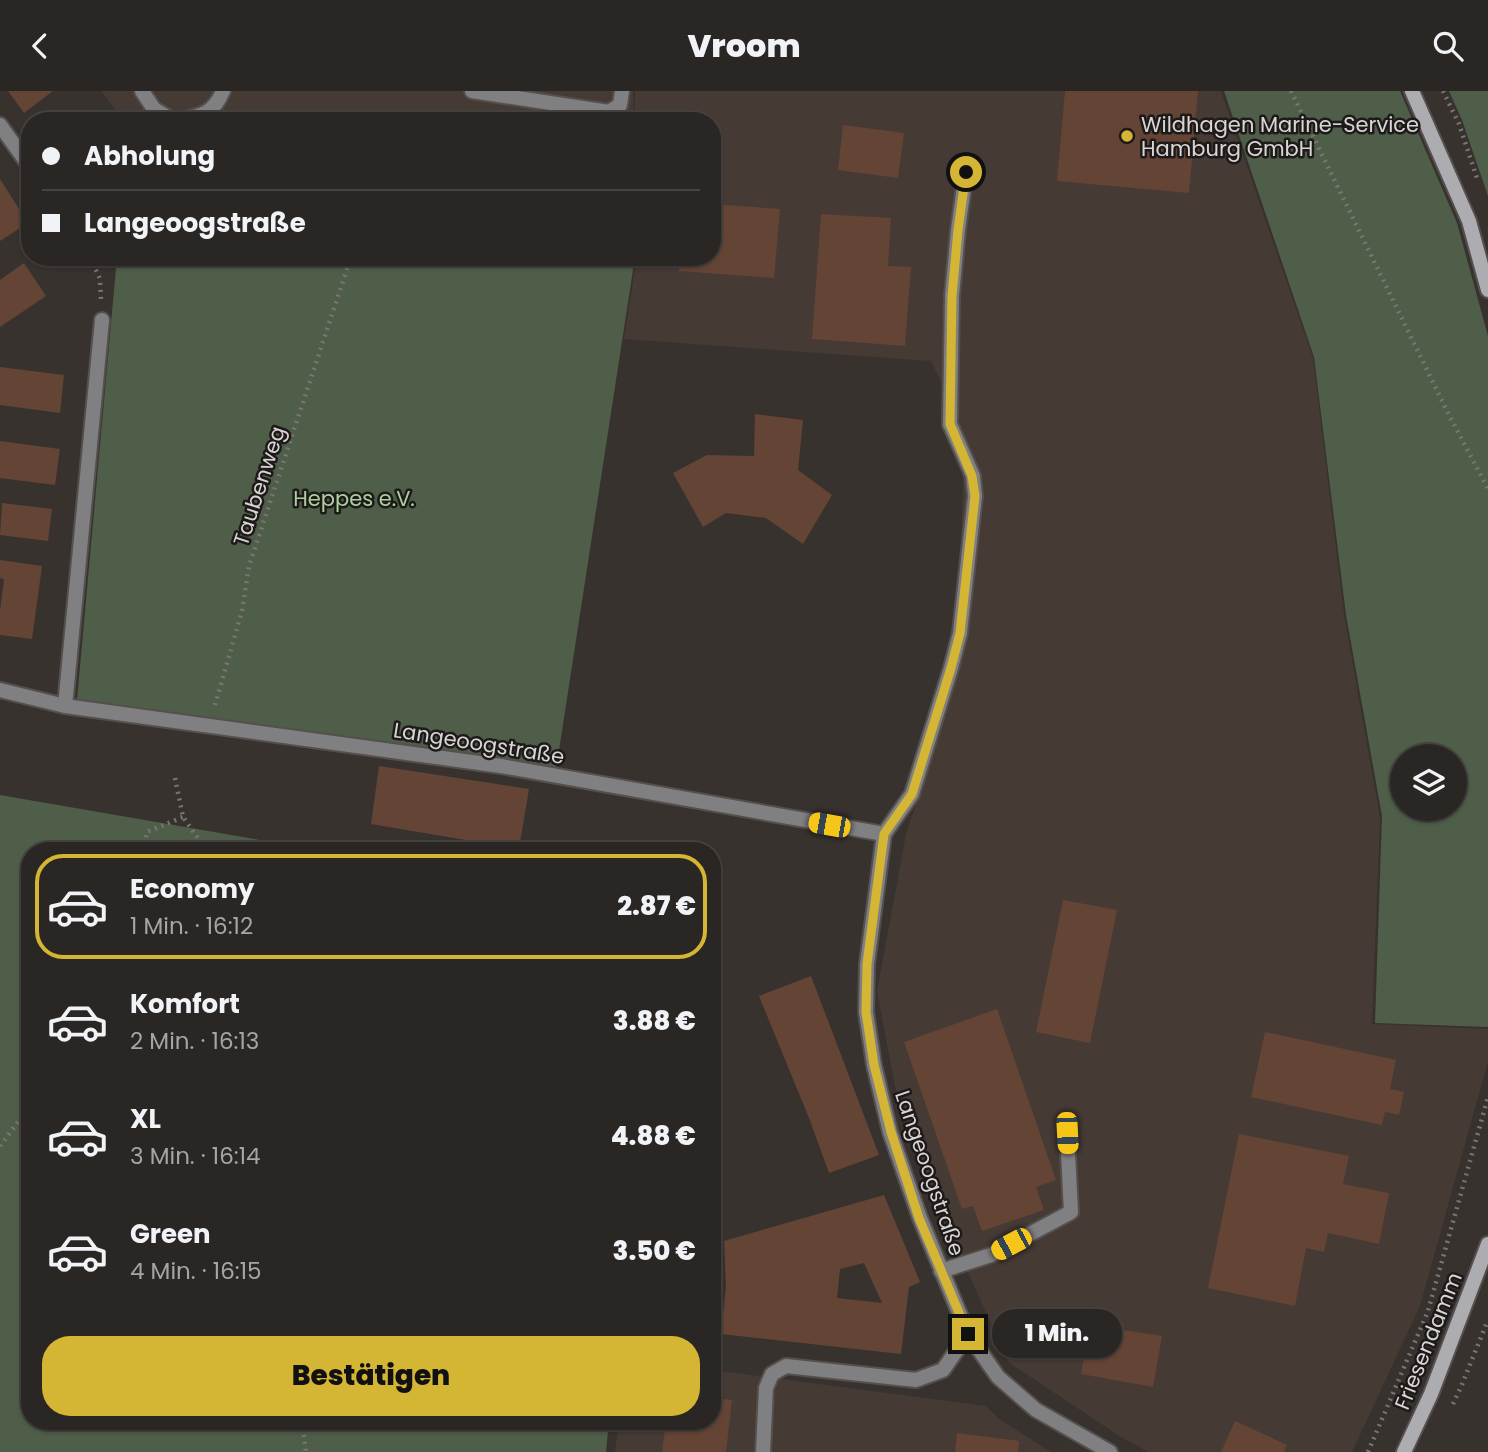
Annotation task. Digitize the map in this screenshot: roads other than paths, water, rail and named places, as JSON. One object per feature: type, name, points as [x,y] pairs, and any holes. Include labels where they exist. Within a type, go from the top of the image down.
[{"type":"main road","points":[[1412,91],[1469,221],[1488,291]]},
{"type":"main road","name":"Friesendamm","points":[[1404,1452],[1431,1394],[1488,1244]]},
{"type":"street","points":[[142,91],[154,109],[159,112]]},
{"type":"street","points":[[206,112],[217,105],[223,91]]},
{"type":"street","points":[[472,91],[563,98],[609,111],[620,105],[622,91]]},
{"type":"street","points":[[0,125],[21,154]]},
{"type":"street","name":"Langeoogstraße","points":[[966,172],[952,296],[950,424],[972,476],[975,496],[960,633],[912,794],[884,834],[867,964],[866,1012],[874,1065],[891,1132],[919,1218],[968,1334],[998,1377],[1036,1410],[1110,1452]]},
{"type":"street","points":[[65,706],[102,320]]},
{"type":"street","name":"Langeoogstraße","points":[[0,690],[65,706],[501,766],[884,834]]},
{"type":"street","points":[[941,1271],[991,1255],[1071,1212],[1067,1133]]},
{"type":"street","points":[[762,1452],[766,1388],[772,1374],[786,1366],[916,1380],[943,1370],[968,1334]]},
{"type":"place","name":"Wildhagen Marine-Service Hamburg GmbH","points":[[1127,136]]},
{"type":"park label","name":"Heppes e.V.","points":[[354,498]]}]
